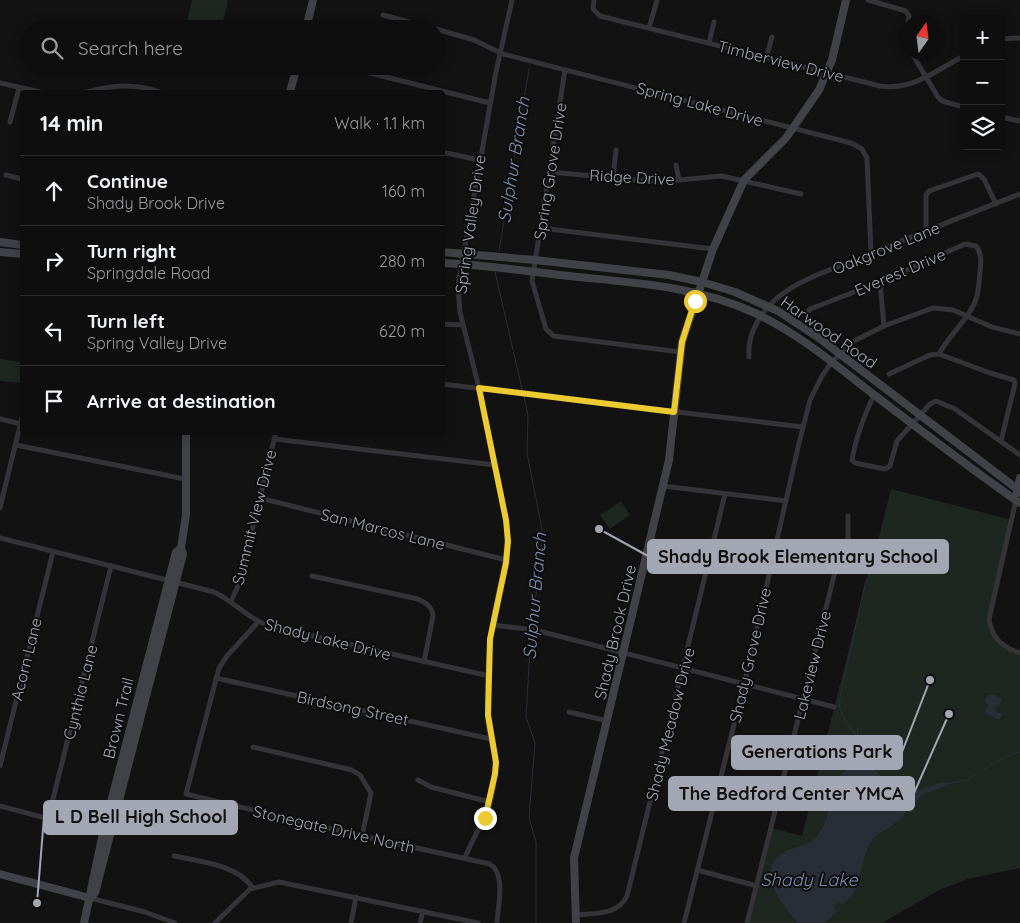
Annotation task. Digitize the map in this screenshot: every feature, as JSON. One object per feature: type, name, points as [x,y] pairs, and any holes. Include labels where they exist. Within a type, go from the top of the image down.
[{"type":"street","points":[[308,20],[313,0]]},
{"type":"street","name":"Spring Valley Drive","points":[[466,858],[472,840],[485,818],[490,802],[496,762],[488,715],[489,676],[492,625],[506,560],[507,530],[479,388],[463,326],[458,296],[479,160],[512,0]]},
{"type":"street","name":"Timberview Drive","points":[[594,0],[595,13],[886,87],[904,86],[926,78],[960,58]]},
{"type":"street","points":[[649,28],[657,0]]},
{"type":"street","name":"Shady Brook Drive","points":[[576,919],[574,858],[625,652],[663,486],[671,446],[680,352],[713,249],[744,180],[794,128],[819,90],[832,60],[846,0]]},
{"type":"street","points":[[868,0],[903,9],[908,15]]},
{"type":"street","name":"Spring Lake Drive","points":[[383,16],[399,20]]},
{"type":"street","points":[[708,43],[714,22]]},
{"type":"street","name":"Spring Lake Drive","points":[[445,32],[474,40],[500,53],[851,143],[862,149],[868,167],[871,254]]},
{"type":"street","points":[[766,58],[772,37]]},
{"type":"street","points":[[1005,39],[1020,38]]},
{"type":"street","points":[[916,60],[942,100],[960,107]]},
{"type":"street","name":"Spring Grove Drive","points":[[565,70],[533,271],[532,287],[546,329],[550,334],[680,352]]},
{"type":"street","points":[[291,90],[295,75]]},
{"type":"street","points":[[377,75],[435,90]]},
{"type":"street","points":[[0,83],[30,90]]},
{"type":"street","points":[[97,90],[116,86],[131,86],[150,90]]},
{"type":"street","points":[[130,90],[131,86]]},
{"type":"street","points":[[10,122],[19,88]]},
{"type":"street","points":[[445,92],[490,104]]},
{"type":"street","points":[[1005,117],[1020,121]]},
{"type":"street","points":[[613,178],[616,150]]},
{"type":"street","points":[[445,153],[479,160]]},
{"type":"street","points":[[676,165],[680,180]]},
{"type":"street","name":"Ridge Drive","points":[[550,172],[657,182],[722,176],[801,194]]},
{"type":"street","points":[[926,231],[926,195],[929,191],[978,174],[984,179],[996,204]]},
{"type":"street","points":[[6,175],[20,178]]},
{"type":"street","name":"Oakgrove Lane","points":[[749,358],[750,339],[756,322],[769,307],[795,286],[1020,194]]},
{"type":"street","points":[[541,228],[713,249]]},
{"type":"street","points":[[0,242],[20,245]]},
{"type":"street","name":"Everest Drive","points":[[806,314],[810,309],[880,282],[970,243],[978,248],[981,266],[976,298],[965,315]]},
{"type":"street","points":[[0,252],[20,254]]},
{"type":"street","name":"Harwood Road","points":[[445,252],[536,260],[702,282],[735,292],[769,307],[798,324],[1019,490]]},
{"type":"street","name":"Harwood Road","points":[[445,263],[647,284],[720,299],[762,316],[792,334],[1018,501]]},
{"type":"street","points":[[880,282],[884,326]]},
{"type":"street","name":"Shady Grove Drive","points":[[684,923],[744,685],[803,427],[810,400],[822,376],[831,363],[854,341],[884,326],[933,308],[944,308],[1020,334]]},
{"type":"street","points":[[939,354],[965,315]]},
{"type":"street","points":[[445,324],[463,326]]},
{"type":"street","points":[[889,374],[930,355],[939,354],[990,374],[1014,380],[1016,384],[1001,442]]},
{"type":"street","points":[[445,384],[803,427]]},
{"type":"street","points":[[874,395],[862,420],[854,446],[852,460],[855,462],[885,469],[890,466],[897,441],[932,402],[940,402],[955,409],[1020,455]]},
{"type":"street","points":[[0,419],[20,424]]},
{"type":"street","points":[[0,508],[20,428]]},
{"type":"street","name":"Brown Trail","points":[[84,923],[90,898],[95,893],[107,834],[139,708],[172,581],[182,554],[181,548],[186,516],[186,435]]},
{"type":"street","name":"Summit View Drive","points":[[231,602],[239,584],[275,435]]},
{"type":"street","points":[[274,440],[495,465]]},
{"type":"street","points":[[16,445],[185,479]]},
{"type":"street","points":[[1020,478],[1018,501],[989,619],[993,635],[998,641],[1011,650],[1020,653]]},
{"type":"street","points":[[0,479],[7,481]]},
{"type":"street","points":[[663,486],[786,501]]},
{"type":"street","name":"Shady Meadow Drive","points":[[576,919],[614,910],[620,907],[627,896],[726,494]]},
{"type":"street","name":"San Marcos Lane","points":[[260,498],[506,560]]},
{"type":"street","points":[[848,516],[850,550],[862,544],[871,544]]},
{"type":"street","name":"Shady Lake Drive","points":[[0,538],[214,592],[258,622],[272,627],[489,676]]},
{"type":"street","name":"Lakeview Drive","points":[[748,923],[837,564],[842,556],[850,550]]},
{"type":"street","name":"Acorn Lane","points":[[0,766],[53,552]]},
{"type":"street","name":"Cynthia Lane","points":[[48,819],[111,566]]},
{"type":"street","points":[[312,576],[418,599],[426,603],[431,608],[433,616],[424,662]]},
{"type":"street","name":"Stonegate Drive North","points":[[258,622],[227,656],[216,678],[186,794],[490,864],[498,873],[497,923]]},
{"type":"street","points":[[492,625],[535,630],[834,707]]},
{"type":"street","name":"Birdsong Street","points":[[216,678],[491,739]]},
{"type":"street","points":[[569,712],[608,721]]},
{"type":"street","points":[[253,747],[352,770],[360,775],[371,793],[362,836]]},
{"type":"street","points":[[418,780],[431,786],[490,802]]},
{"type":"street","points":[[0,806],[107,834]]},
{"type":"street","points":[[174,856],[234,870],[247,879],[253,888]]},
{"type":"street","points":[[697,870],[757,886]]},
{"type":"street","points":[[0,874],[122,906],[175,923]]},
{"type":"street","points":[[215,923],[234,903],[253,888],[279,882],[478,923]]},
{"type":"street","points":[[351,923],[356,897]]},
{"type":"street","points":[[420,923],[423,911]]},
{"type":"shaded area","points":[[192,0],[228,0],[223,20],[187,20]]},
{"type":"shaded area","points":[[0,359],[20,362],[20,383],[0,381]]},
{"type":"shaded area","points":[[891,489],[1012,520],[989,619],[998,641],[1020,653],[1020,868],[968,879],[939,890],[882,923],[747,923],[772,828],[802,836],[875,545],[878,541]]},
{"type":"shaded area","points":[[621,501],[630,515],[610,529],[600,515]]},
{"type":"water","points":[[988,695],[995,695],[1001,699],[1000,704],[994,708],[996,712],[1002,714],[999,720],[985,713],[988,706],[985,701]]},
{"type":"water","name":"Shady Lake","points":[[861,759],[863,759],[864,764],[876,770],[889,784],[900,791],[917,791],[946,782],[947,786],[936,789],[921,797],[893,825],[872,839],[865,855],[860,878],[854,893],[842,905],[839,902],[835,904],[834,907],[837,911],[825,923],[798,923],[785,907],[774,887],[771,868],[776,859],[786,851],[805,845],[815,839],[826,821],[830,800],[836,799],[832,794],[836,783],[845,771],[860,763]]},
{"type":"waterway","name":"Sulphur Branch","points":[[499,251],[529,69]]},
{"type":"waterway","name":"Sulphur Branch","points":[[495,272],[523,393]]},
{"type":"waterway","name":"Sulphur Branch","points":[[524,396],[528,416],[527,453],[542,529],[541,561],[531,627]]},
{"type":"waterway","points":[[862,759],[860,743],[844,717],[839,702],[866,580]]},
{"type":"waterway","name":"Sulphur Branch","points":[[531,631],[526,717],[535,743],[529,818],[536,842],[536,923]]},
{"type":"waterway","points":[[857,727],[858,736]]},
{"type":"waterway","points":[[946,784],[967,780],[997,761],[1020,752]]},
{"type":"place","name":"Shady Brook Elementary School","points":[[599,529]]},
{"type":"place","name":"Generations Park","points":[[930,680]]},
{"type":"place","name":"The Bedford Center YMCA","points":[[949,714]]},
{"type":"place","name":"L D Bell High School","points":[[37,903]]},
{"type":"route","points":[[485,818],[490,802],[496,762],[488,726],[490,639],[494,611],[506,563],[508,541],[506,520],[479,388],[674,412],[682,342],[695,301]]}]
